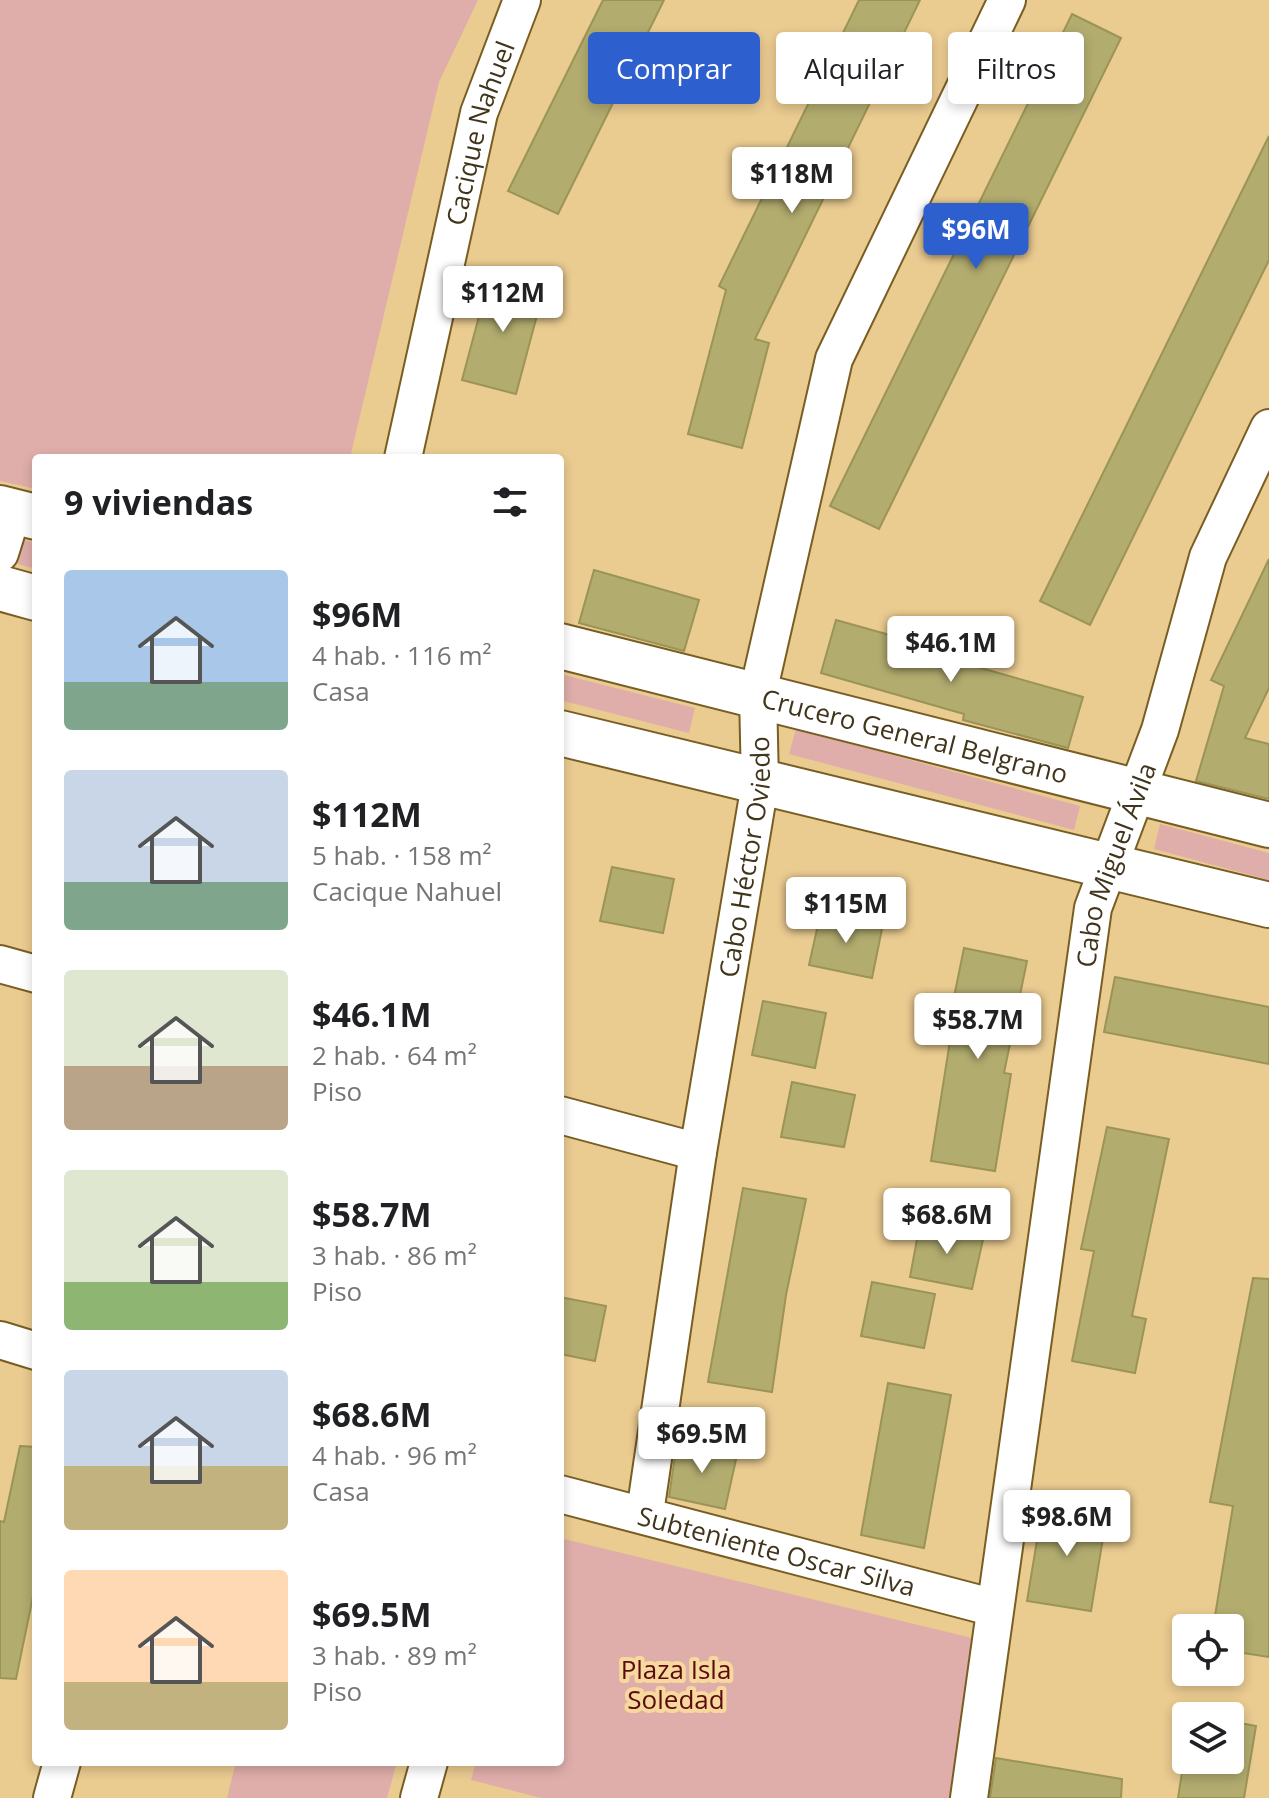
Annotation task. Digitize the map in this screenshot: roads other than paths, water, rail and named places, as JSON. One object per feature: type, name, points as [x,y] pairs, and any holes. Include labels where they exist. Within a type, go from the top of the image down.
[{"type":"street","name":"Cacique Nahuel","points":[[404,454],[479,113],[522,0]]},
{"type":"street","name":"Cabo Héctor Oviedo","points":[[645,1513],[698,1152],[760,784],[758,693],[834,359],[1007,0]]},
{"type":"street","name":"Cabo Miguel Ávila","points":[[969,1798],[1093,908],[1160,730],[1208,557],[1269,428]]},
{"type":"street","points":[[0,553],[16,512]]},
{"type":"street","points":[[0,588],[32,597]]},
{"type":"street","name":"Crucero General Belgrano","points":[[564,647],[758,693],[1269,825]]},
{"type":"street","points":[[564,734],[760,784],[1111,864],[1269,905]]},
{"type":"street","points":[[0,964],[32,973]]},
{"type":"street","points":[[564,1116],[698,1152]]},
{"type":"street","points":[[0,1340],[32,1350]]},
{"type":"street","name":"Subteniente Oscar Silva","points":[[564,1495],[645,1513],[995,1608]]},
{"type":"street","points":[[52,1798],[61,1766]]},
{"type":"street","points":[[419,1798],[428,1766]]},
{"type":"park label","name":"Plaza Isla Soledad","points":[[676,1684]]}]
